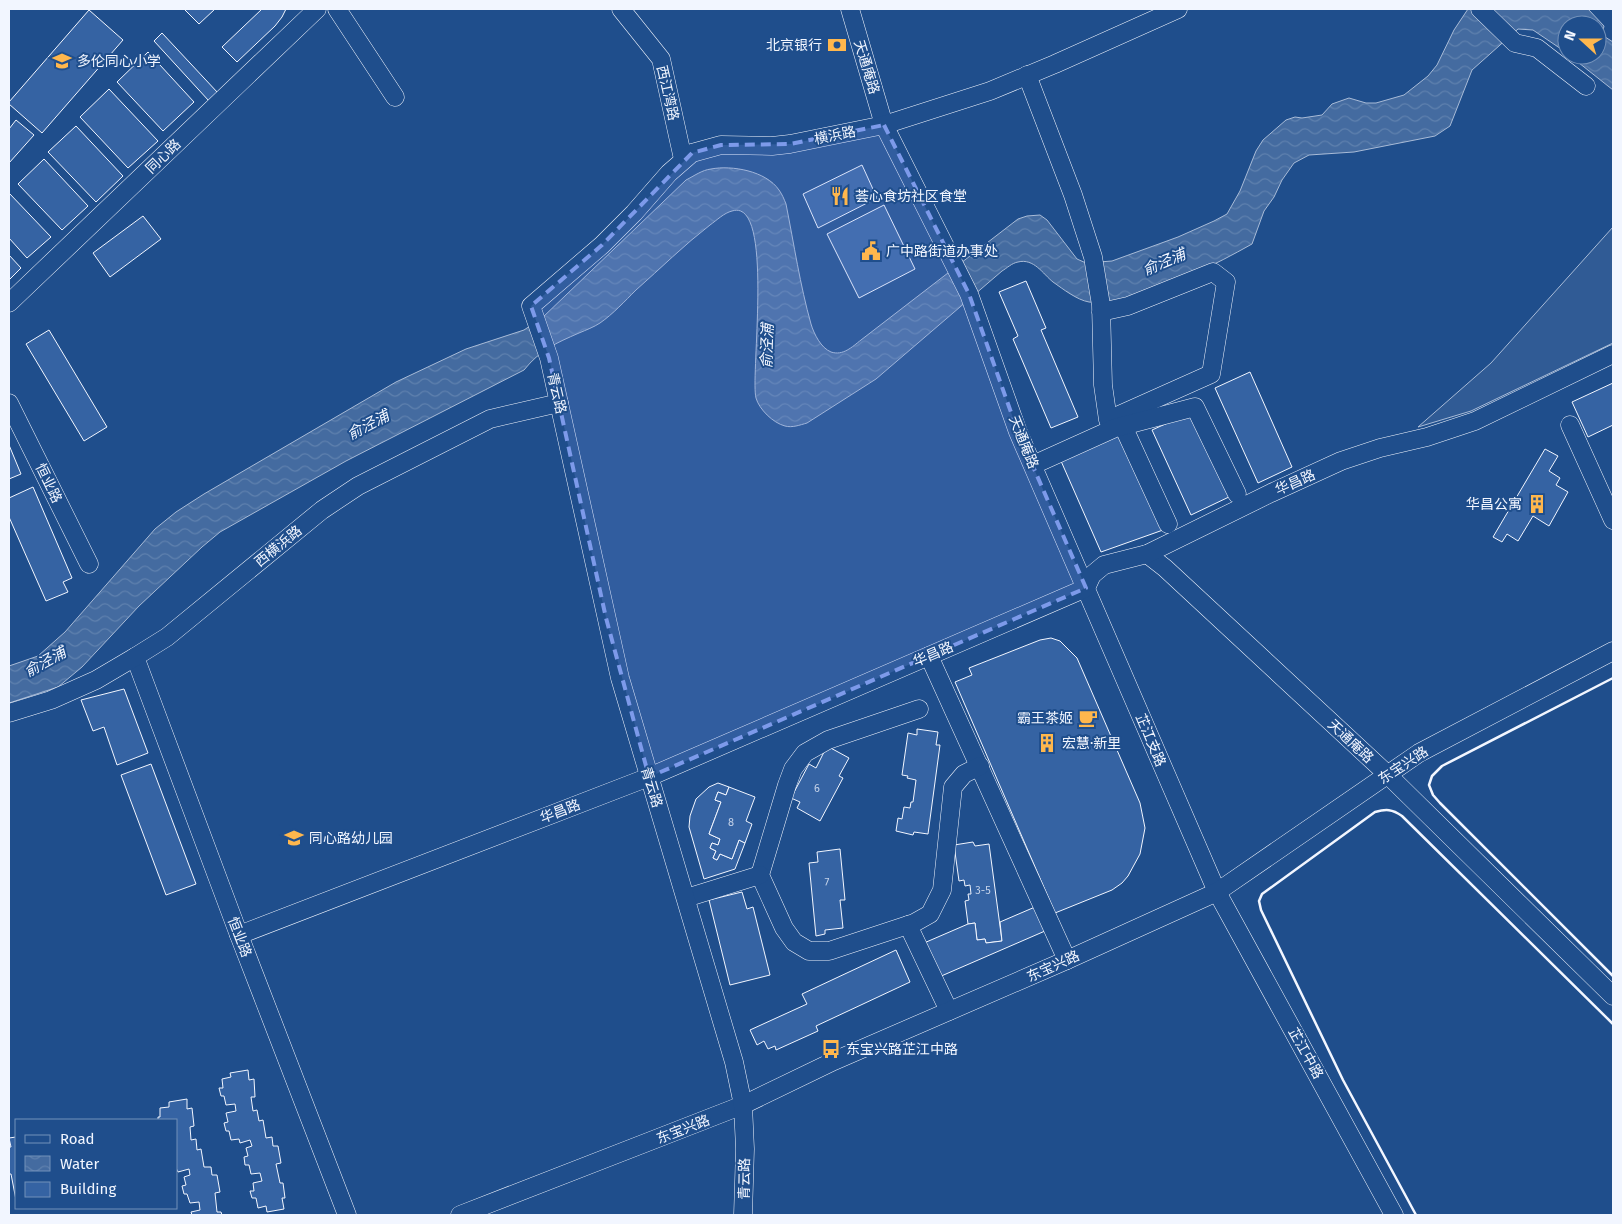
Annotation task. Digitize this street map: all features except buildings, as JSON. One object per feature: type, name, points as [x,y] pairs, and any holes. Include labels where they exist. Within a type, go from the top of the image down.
[{"type":"street","name":"同心路","points":[[9,303],[317,9]]},
{"type":"street","points":[[337,9],[395,98]]},
{"type":"street","name":"西江湾路","points":[[621,9],[661,59],[683,160]]},
{"type":"street","name":"天通庵路","points":[[850,9],[884,125],[953,258],[969,294],[1018,432],[1086,588]]},
{"type":"street","name":"横浜路","points":[[533,309],[602,245],[683,160],[698,151],[720,145],[772,146],[790,144],[884,125],[990,91],[1178,9]]},
{"type":"street","points":[[1480,9],[1515,43],[1537,48],[1586,86]]},
{"type":"street","points":[[1027,76],[1073,195],[1093,257],[1101,308],[1103,385],[1108,420],[1211,374],[1226,282],[1213,272],[1128,306],[1101,308]]},
{"type":"street","name":"青云路","points":[[533,309],[549,358],[620,678],[734,1062],[743,1105],[743,1215]]},
{"type":"street","name":"华昌路","points":[[239,935],[649,776],[1086,588],[1092,575],[1104,565],[1148,554],[1262,497],[1341,461],[1380,448],[1427,437],[1475,421],[1613,354]]},
{"type":"street","name":"恒业路","points":[[9,403],[88,564]]},
{"type":"street","name":"西横浜路","points":[[9,713],[51,700],[96,680],[167,637],[292,533],[358,486],[490,419],[559,403]]},
{"type":"street","points":[[1033,465],[1123,426],[1195,407],[1237,494]]},
{"type":"street","points":[[1570,425],[1613,520]]},
{"type":"street","points":[[1123,426],[1168,524]]},
{"type":"street","name":"天通庵路","points":[[1148,554],[1387,774],[1613,996]]},
{"type":"street","name":"芷江支路","points":[[1086,588],[1217,892]]},
{"type":"street","name":"东宝兴路","points":[[460,1215],[743,1105],[834,1061],[1067,960],[1217,892],[1419,753],[1613,651]]},
{"type":"street","points":[[929,656],[1067,960]]},
{"type":"street","name":"恒业路","points":[[135,657],[239,935],[347,1215]]},
{"type":"street","points":[[919,709],[828,740],[806,753],[793,769],[760,875],[784,928],[794,942],[810,951],[829,952],[908,925],[930,914],[942,890],[953,787],[964,774],[980,766]]},
{"type":"street","points":[[686,898],[760,875]]},
{"type":"street","name":"芷江中路","points":[[1217,892],[1394,1215]]},
{"type":"street","points":[[908,925],[949,1010]]},
{"type":"highlighted area","points":[[884,125],[969,294],[1018,432],[1086,588],[649,777],[606,618],[549,358],[531,306],[602,245],[692,153],[721,145],[790,144]]},
{"type":"shaded area","points":[[1613,227],[1613,343],[1471,411],[1418,427],[1491,363]]},
{"type":"water","name":"俞泾浦","points":[[1468,9],[1588,9],[1594,15],[1557,15],[1557,46],[1533,30],[1518,29],[1472,70],[1450,126],[1435,136],[1354,152],[1309,155],[1294,163],[1264,211],[1252,244],[1209,267],[1150,291],[1112,301],[1089,302],[1075,297],[1066,291],[1029,262],[1024,261],[1012,264],[876,379],[807,423],[788,427],[780,424],[763,411],[756,398],[757,258],[753,231],[745,214],[729,212],[691,240],[600,323],[549,348],[536,357],[524,370],[346,461],[220,532],[139,606],[82,667],[58,687],[9,703],[9,666],[38,656],[65,632],[155,529],[176,512],[396,382],[466,349],[524,330],[542,318],[686,180],[701,172],[719,168],[748,171],[766,178],[779,190],[786,204],[800,279],[812,328],[818,340],[827,350],[839,353],[854,345],[1018,219],[1040,215],[1047,220],[1077,259],[1086,263],[1112,261],[1178,237],[1214,221],[1227,214],[1240,191],[1256,151],[1263,140],[1286,120],[1295,117],[1302,118],[1322,115],[1332,104],[1349,98],[1366,103],[1376,103],[1404,95],[1428,76],[1437,65],[1454,30]]},
{"type":"water","points":[[1607,38],[1613,42],[1613,90],[1582,65],[1607,65]]},
{"type":"wall","points":[[1613,678],[1442,766],[1432,776],[1429,785],[1433,795],[1440,803],[1613,976]]},
{"type":"wall","points":[[1416,1215],[1343,1080],[1261,910],[1259,901],[1262,894],[1375,812],[1386,810],[1395,812],[1402,816],[1613,1024]]},
{"type":"place","name":"北京银行","points":[[837,45]]},
{"type":"place","name":"多伦同心小学","points":[[62,61]]},
{"type":"place","name":"荟心食坊社区食堂","points":[[840,196]]},
{"type":"place","name":"广中路街道办事处","points":[[871,251]]},
{"type":"place","name":"华昌公寓","points":[[1537,504]]},
{"type":"place","name":"霸王茶姬","points":[[1088,718]]},
{"type":"place","name":"宏慧·新里","points":[[1047,743]]},
{"type":"place","name":"同心路幼儿园","points":[[294,838]]},
{"type":"place","name":"东宝兴路芷江中路","points":[[831,1049]]}]
